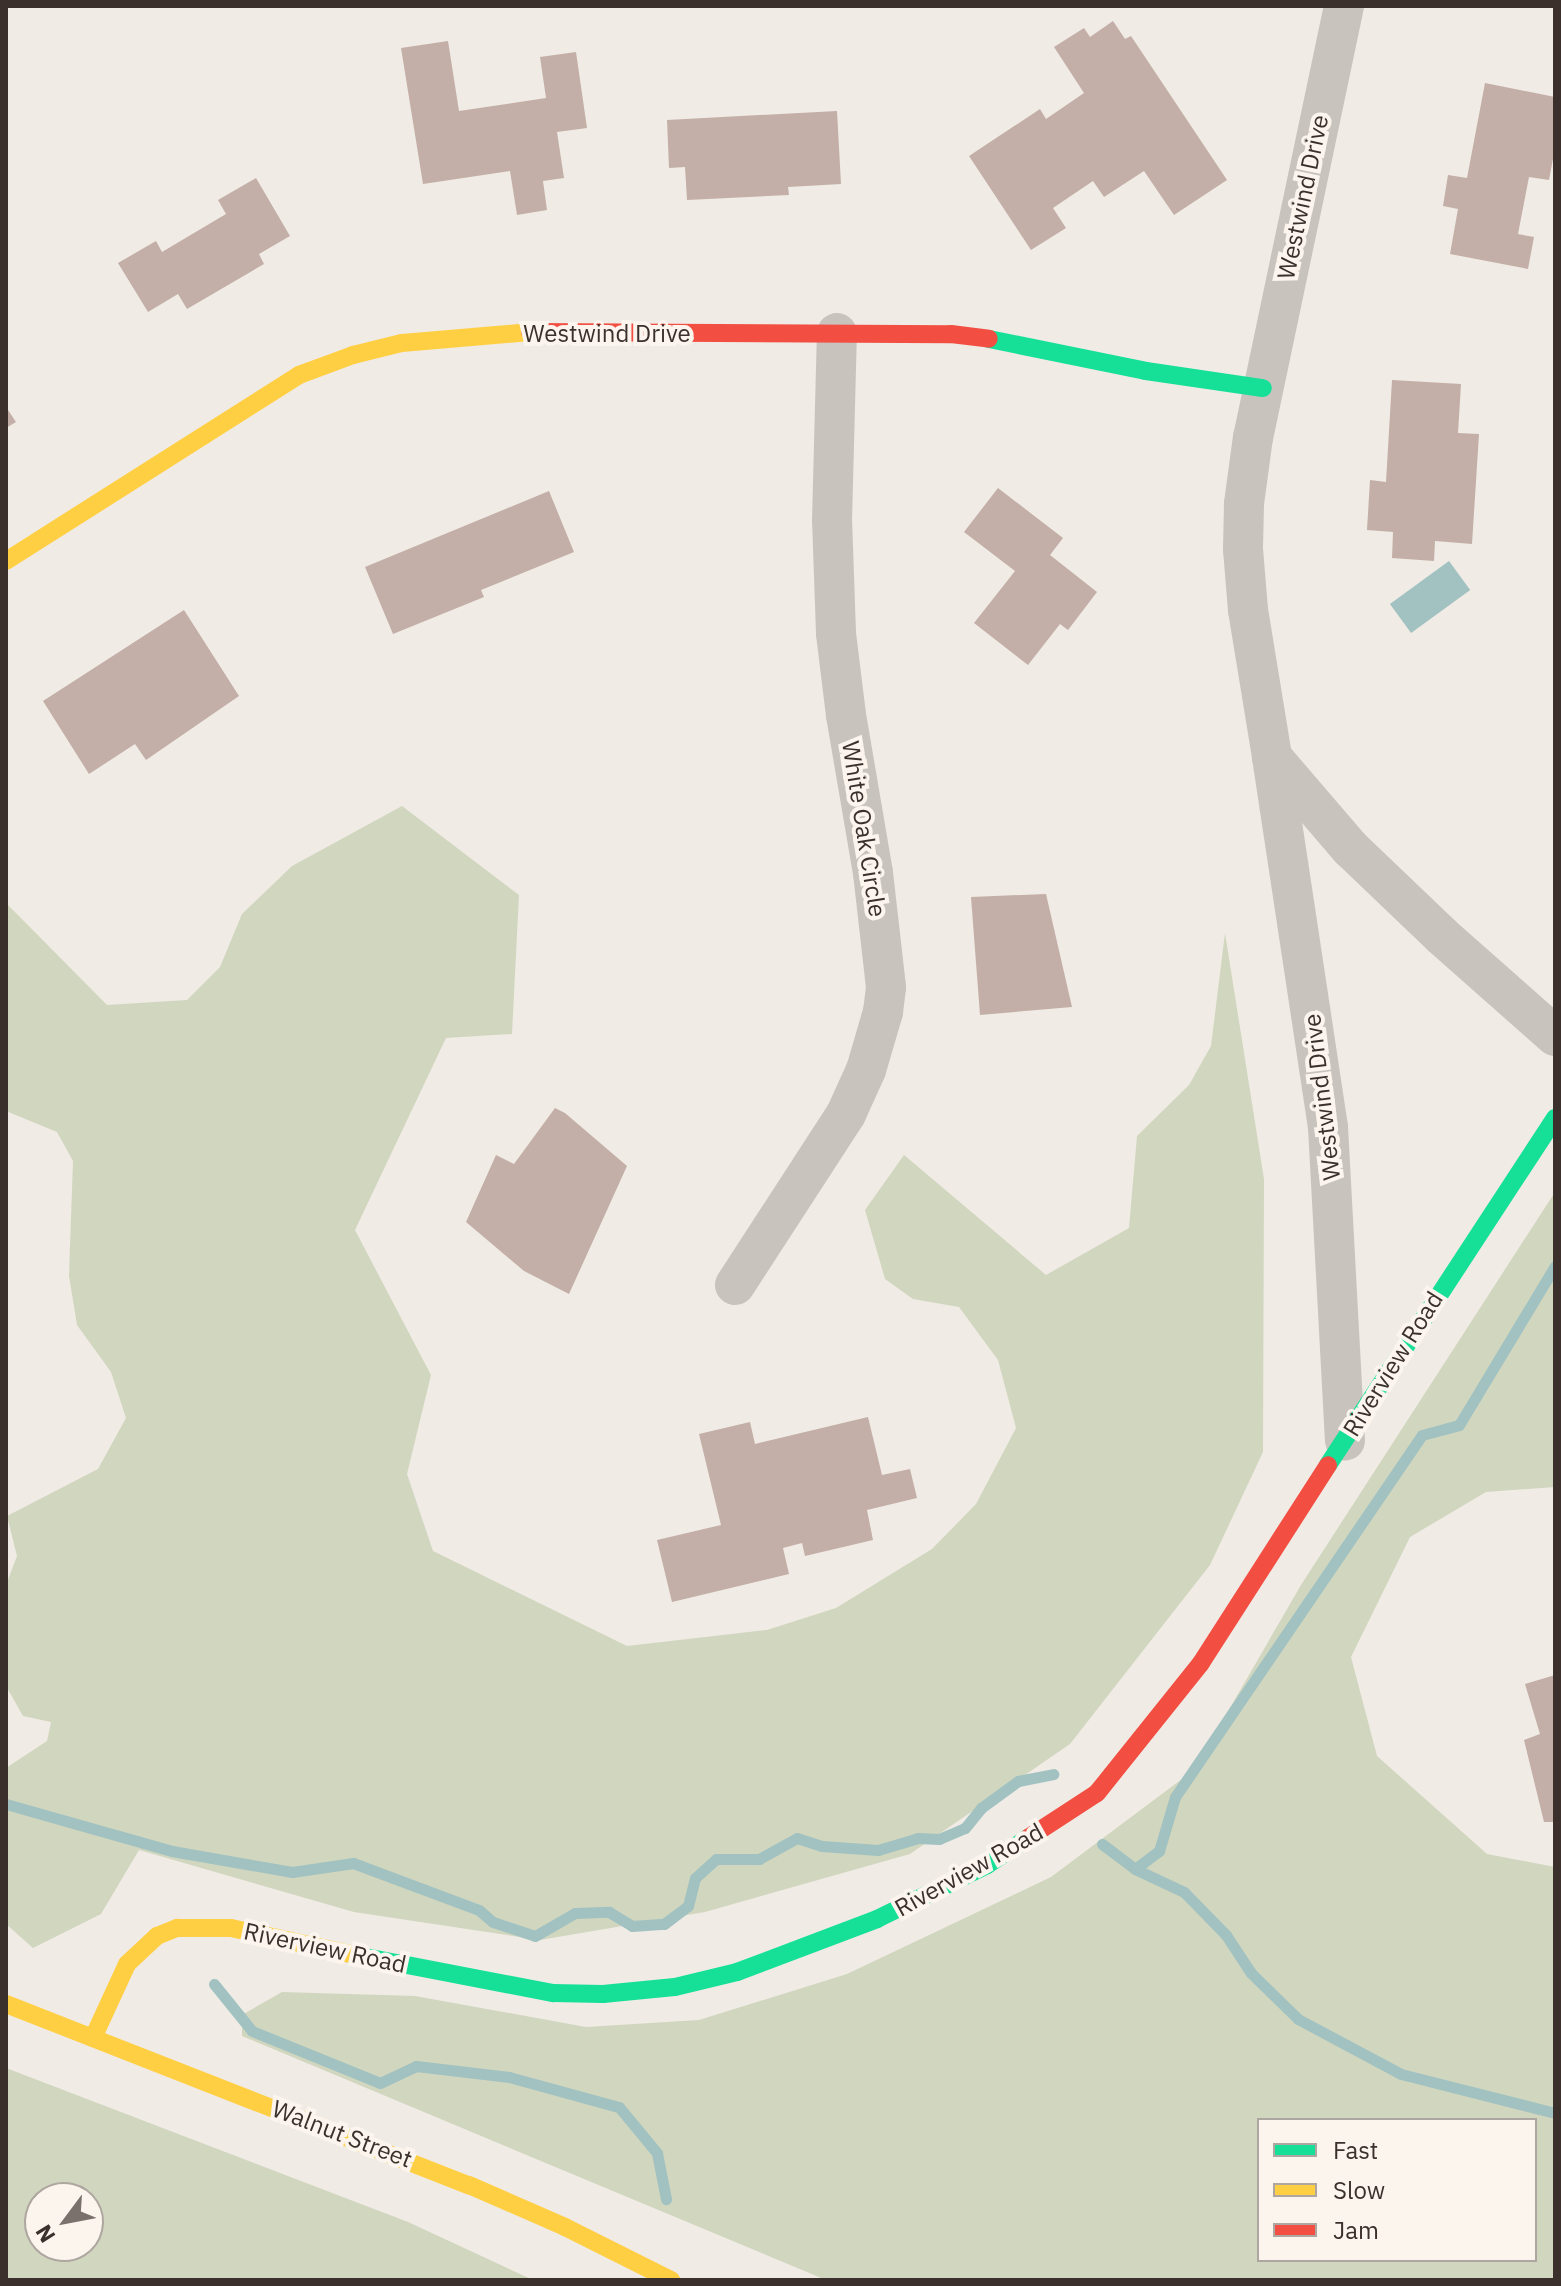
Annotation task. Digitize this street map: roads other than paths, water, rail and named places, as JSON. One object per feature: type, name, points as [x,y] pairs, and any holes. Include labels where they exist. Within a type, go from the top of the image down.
[{"type":"street","name":"Westwind Drive","points":[[1344,6],[1263,388],[1244,504],[1243,549],[1248,610],[1328,1127],[1345,1441]]},
{"type":"street","name":"Westwind Drive","points":[[6,561],[299,375],[353,355],[417,341],[527,332],[951,334],[1023,344],[1146,371],[1263,388]]},
{"type":"street","name":"White Oak Circle","points":[[735,1285],[846,1114],[866,1070],[884,1000],[873,873],[846,715],[836,633],[832,521],[837,333]]},
{"type":"street","points":[[1272,757],[1350,848],[1442,936],[1555,1036]]},
{"type":"street","name":"Riverview Road","points":[[93,2038],[127,1964],[157,1936],[177,1928],[231,1928],[446,1974],[553,1993],[603,1994],[675,1987],[737,1972],[926,1898],[998,1858],[1097,1793],[1111,1780],[1201,1663],[1555,1118]]},
{"type":"street","name":"Walnut Street","points":[[6,2004],[469,2185],[565,2227],[671,2280]]},
{"type":"water","points":[[1449,561],[1470,590],[1411,633],[1390,604]]},
{"type":"waterway","points":[[1135,1869],[1159,1851],[1175,1797],[1422,1435],[1459,1425],[1555,1266]]},
{"type":"waterway","points":[[6,1804],[172,1851],[292,1872],[353,1863],[479,1910],[493,1922],[535,1936],[575,1913],[609,1912],[632,1926],[664,1924],[688,1906],[695,1878],[716,1859],[759,1859],[797,1838],[822,1846],[878,1850],[918,1838],[939,1839],[965,1828],[981,1808],[1018,1781],[1053,1774]]},
{"type":"waterway","points":[[1102,1844],[1135,1869],[1184,1892],[1226,1935],[1251,1973],[1298,2019],[1401,2074],[1555,2113]]},
{"type":"waterway","points":[[214,1984],[252,2031],[380,2083],[416,2066],[509,2077],[619,2107],[657,2153],[666,2199]]}]
